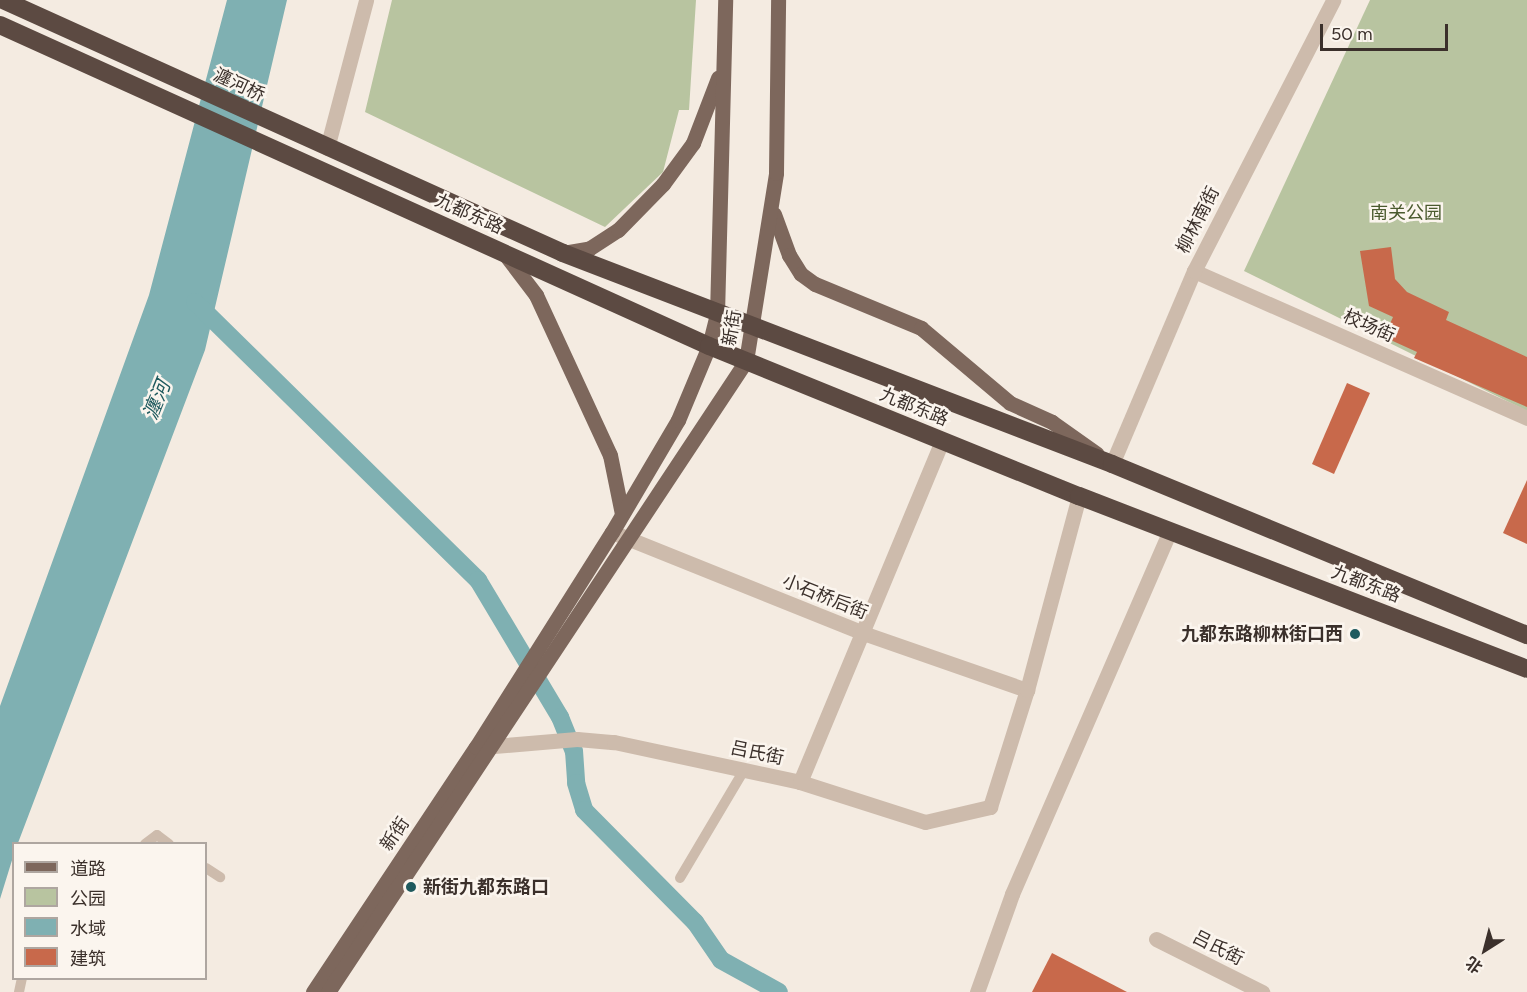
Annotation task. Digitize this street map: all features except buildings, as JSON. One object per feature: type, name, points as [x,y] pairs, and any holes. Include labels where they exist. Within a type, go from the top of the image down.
[{"type":"highway","name":"瀍河桥","points":[[3,0],[301,137]]},
{"type":"highway","name":"九都东路","points":[[0,25],[709,346],[1079,496],[1527,669]]},
{"type":"highway","name":"九都东路","points":[[301,137],[563,253],[717,314],[753,324],[1112,464],[1527,635]]},
{"type":"main road","name":"新街","points":[[553,639],[622,514],[678,420],[709,346],[717,314],[725,0]]},
{"type":"main road","name":"新街","points":[[323,991],[484,747],[507,696],[628,539],[746,361],[776,173],[778,0]]},
{"type":"main road","points":[[563,253],[590,248],[618,230],[663,184],[693,144],[723,67]]},
{"type":"main road","points":[[772,203],[778,233],[801,274],[827,291],[921,328],[1010,403],[1052,422],[1112,464]]},
{"type":"main road","points":[[504,253],[536,295],[610,455],[622,514]]},
{"type":"main road","points":[[484,747],[514,711],[553,639]]},
{"type":"street","points":[[327,148],[366,0]]},
{"type":"street","name":"柳林南街","points":[[1112,464],[1194,271],[1333,0]]},
{"type":"street","name":"校场街","points":[[1194,271],[1527,418]]},
{"type":"street","points":[[800,782],[942,441]]},
{"type":"street","points":[[1027,690],[1079,496]]},
{"type":"street","points":[[977,992],[1012,894],[1170,531]]},
{"type":"street","name":"小石桥后街","points":[[612,532],[863,633],[1027,690]]},
{"type":"street","name":"吕氏街","points":[[484,747],[577,738],[614,742],[800,782],[926,822],[990,807],[1027,690]]},
{"type":"street","name":"吕氏街","points":[[1156,939],[1262,992]]},
{"type":"lane","points":[[680,878],[744,770]]},
{"type":"lane","points":[[147,842],[157,835],[168,842]]},
{"type":"lane","points":[[207,869],[220,877]]},
{"type":"green space","points":[[392,0],[696,0],[689,110],[679,110],[663,172],[605,227],[365,112]]},
{"type":"green space","name":"南关公园","points":[[1370,0],[1527,0],[1527,411],[1244,271]]},
{"type":"water","name":"瀍河","points":[[227,0],[287,0],[205,350],[18,842],[12,842],[12,860],[0,899],[0,706],[149,295]]},
{"type":"waterway","points":[[195,302],[478,580],[560,717],[574,751],[576,783],[584,810],[695,922],[721,960],[779,992]]},
{"type":"place","name":"九都东路柳林街口西","points":[[1355,634]]},
{"type":"place","name":"新街九都东路口","points":[[411,887]]}]
